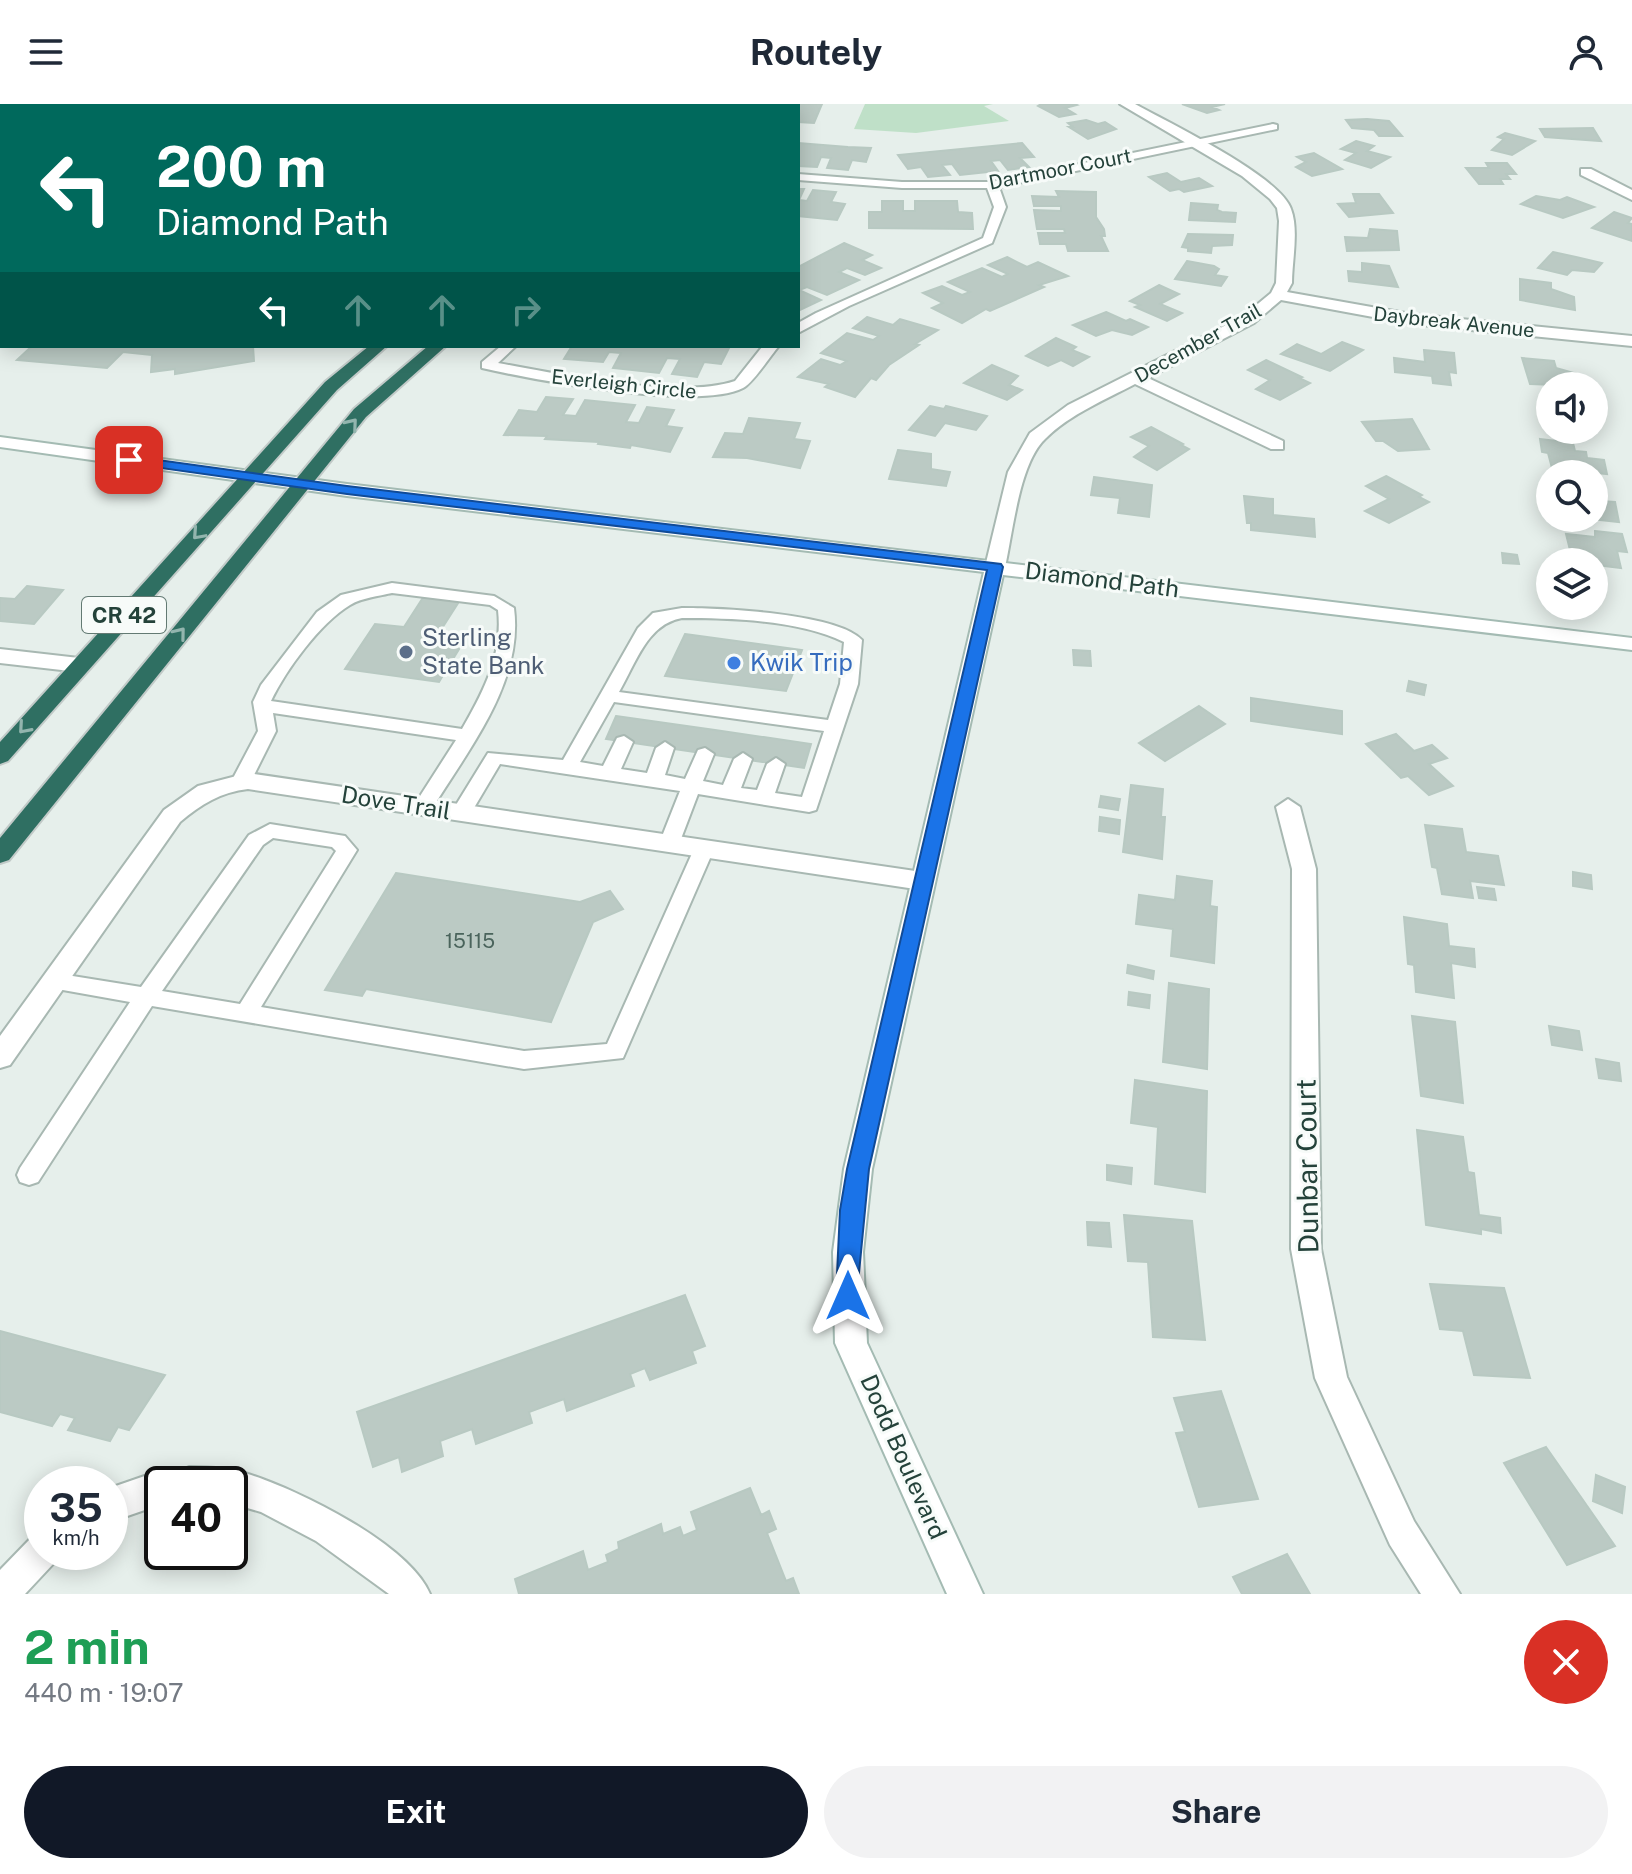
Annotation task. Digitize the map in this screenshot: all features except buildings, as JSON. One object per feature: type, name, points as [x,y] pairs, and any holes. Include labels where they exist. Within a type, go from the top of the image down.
[{"type":"highway","name":"CR 42","points":[[0,756],[331,386],[377,348]]},
{"type":"highway","name":"CR 42","points":[[0,854],[360,413],[436,348]]},
{"type":"street","name":"December Trail","points":[[995,567],[1017,472],[1036,437],[1074,409],[1248,320],[1278,295],[1286,271],[1284,208],[1255,178],[1126,104]]},
{"type":"street","points":[[1586,172],[1632,196]]},
{"type":"street","name":"Daybreak Avenue","points":[[1278,295],[1411,319],[1632,341]]},
{"type":"street","points":[[1135,378],[1277,445]]},
{"type":"street","name":"Diamond Path","points":[[0,442],[302,484],[1632,644]]},
{"type":"street","name":"Dodd Boulevard","points":[[965,1594],[851,1343],[849,1238],[858,1169],[995,567]]},
{"type":"street","points":[[0,656],[79,665]]},
{"type":"street","name":"Dove Trail","points":[[0,1057],[172,816],[191,799],[209,789],[241,782],[922,881]]},
{"type":"street","name":"Dunbar Court","points":[[1288,807],[1304,869],[1306,1249],[1325,1349],[1331,1378],[1402,1533],[1442,1594]]},
{"type":"street","points":[[248,1490],[281,1503],[381,1564],[404,1581],[412,1594]]},
{"type":"street","points":[[1,1594],[24,1570]]},
{"type":"lane","name":"Dartmoor Court","points":[[800,177],[902,185],[992,185],[1192,141],[1273,127]]},
{"type":"lane","points":[[800,328],[870,289],[955,258],[988,240],[1000,207],[992,185]]},
{"type":"lane","name":"Everleigh Circle","points":[[507,348],[487,365],[536,375],[706,393],[739,385],[770,348]]},
{"type":"lane","points":[[241,782],[267,731],[263,706],[270,685],[323,616],[347,599],[392,588],[494,601],[506,608],[511,640],[502,671],[423,807]]},
{"type":"lane","points":[[461,813],[495,757],[809,805],[849,684],[853,640],[829,628],[740,615],[682,613],[659,617],[644,632],[568,767]]},
{"type":"lane","points":[[610,696],[835,727]]},
{"type":"lane","points":[[635,719],[643,701]]},
{"type":"lane","points":[[263,706],[465,735]]},
{"type":"lane","points":[[676,725],[684,707]]},
{"type":"lane","points":[[715,730],[722,712]]},
{"type":"lane","points":[[752,736],[759,717]]},
{"type":"lane","points":[[785,740],[792,721]]},
{"type":"lane","points":[[609,774],[624,742]]},
{"type":"lane","points":[[653,781],[665,748]]},
{"type":"lane","points":[[669,844],[705,754]]},
{"type":"lane","points":[[730,792],[743,759]]},
{"type":"lane","points":[[764,798],[776,764]]},
{"type":"lane","points":[[29,1175],[145,998],[256,840],[270,831],[338,841],[347,850],[245,1014]]},
{"type":"lane","points":[[54,981],[524,1060],[615,1052],[704,849]]},
{"type":"green space","points":[[865,104],[993,104],[984,106],[1009,121],[916,133],[854,129]]},
{"type":"place","name":"Sterling State Bank","points":[[406,652]]},
{"type":"place","name":"Kwik Trip","points":[[734,663]]},
{"type":"route","points":[[129,460],[347,490],[995,567],[858,1169],[851,1210],[848,1296]]}]
